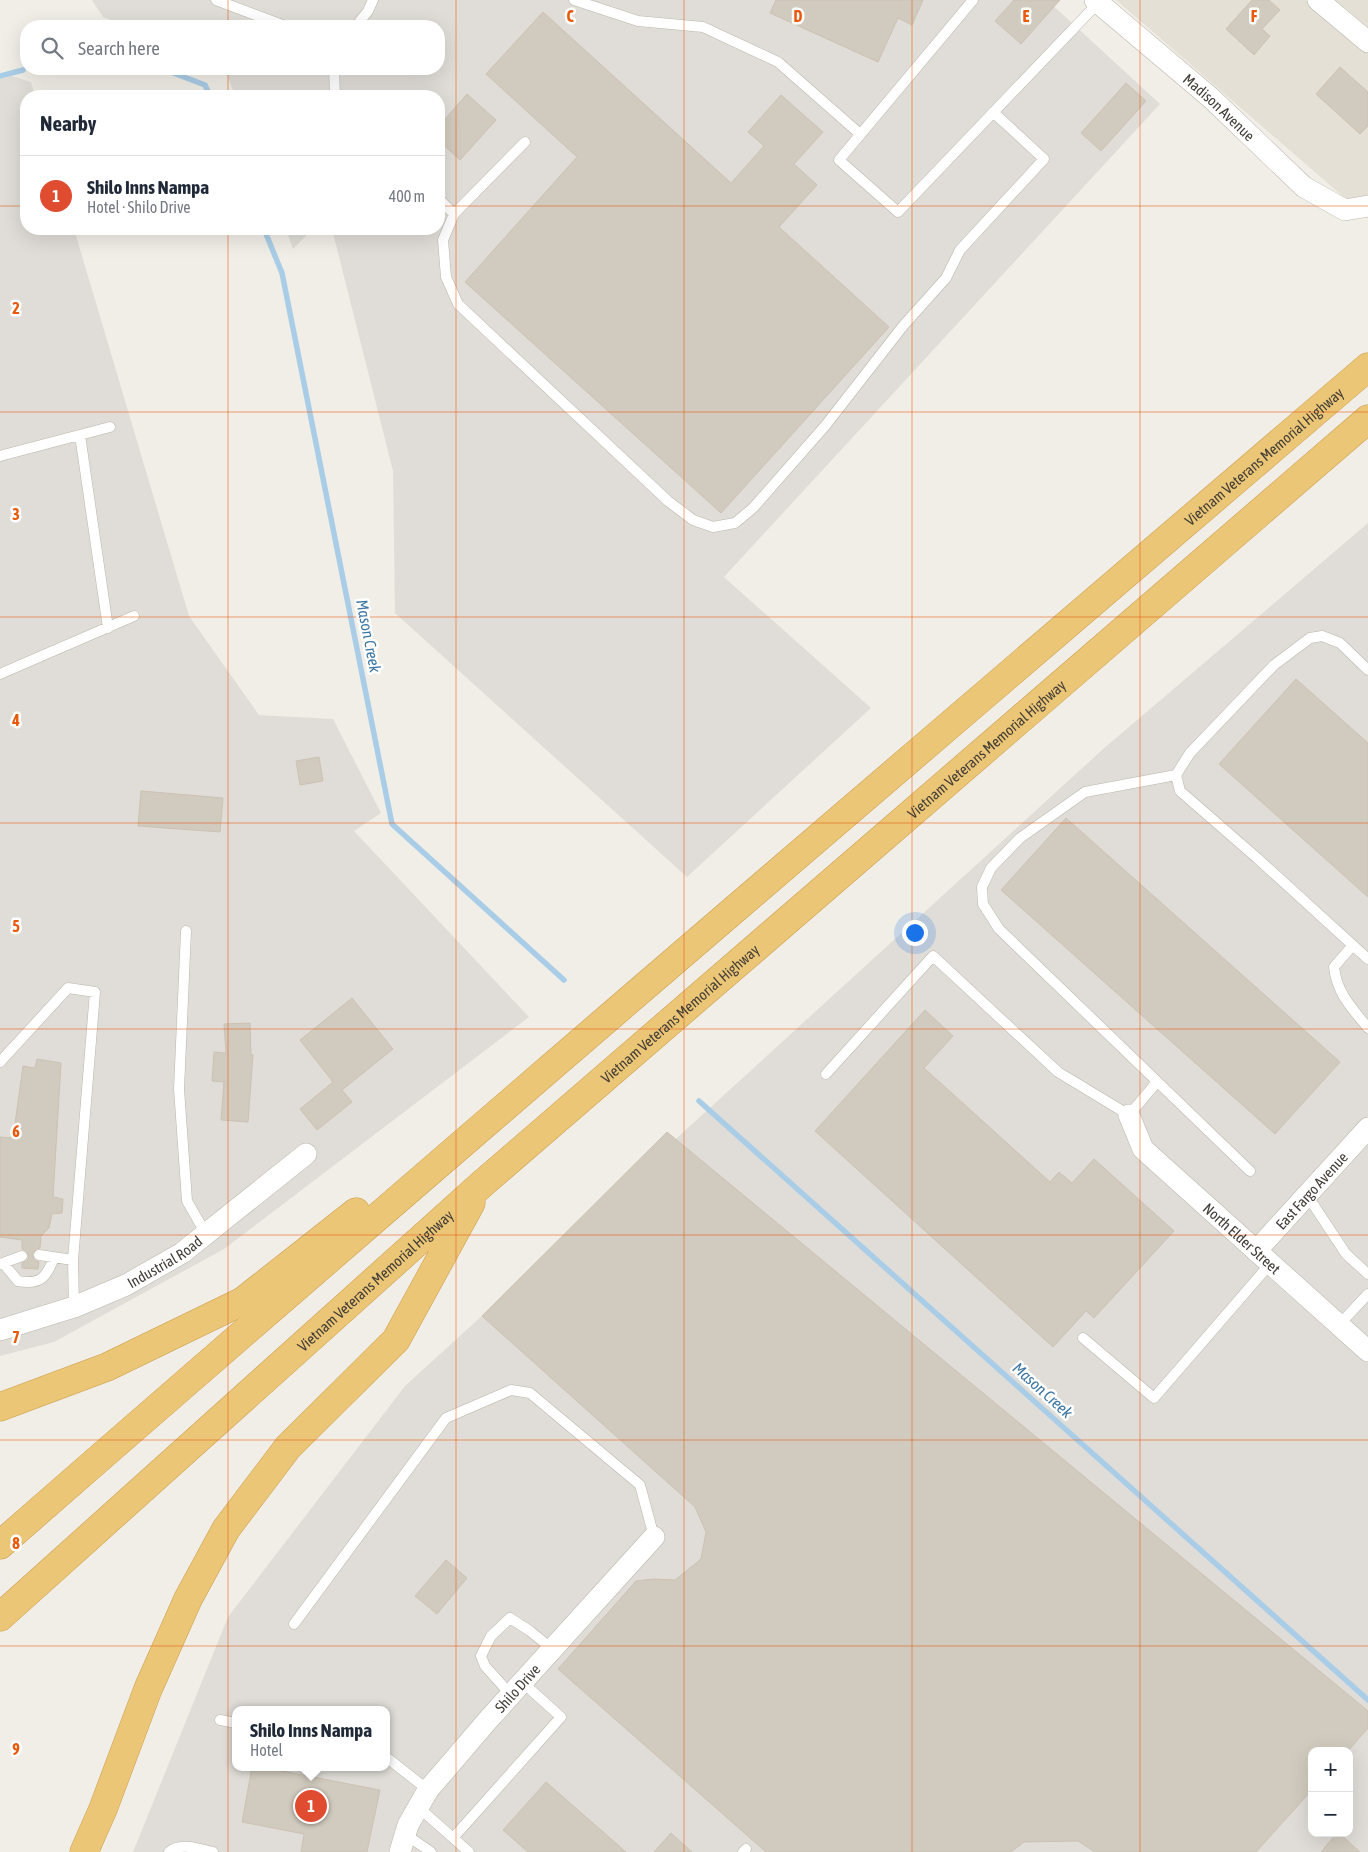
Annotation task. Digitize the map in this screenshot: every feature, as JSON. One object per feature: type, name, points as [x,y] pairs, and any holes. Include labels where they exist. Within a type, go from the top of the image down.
[{"type":"highway","name":"Vietnam Veterans Memorial Highway","points":[[0,1545],[650,981],[1368,367]]},
{"type":"highway","name":"Vietnam Veterans Memorial Highway","points":[[0,1618],[482,1184],[1368,418]]},
{"type":"highway","points":[[0,1407],[107,1367],[243,1301],[650,981]]},
{"type":"highway","points":[[84,1852],[103,1809],[148,1689],[184,1608],[226,1529],[288,1447],[396,1340],[482,1184]]},
{"type":"street","points":[[1318,0],[1368,42]]},
{"type":"street","name":"Madison Avenue","points":[[1096,1],[1211,98],[1304,187],[1346,210],[1368,206]]},
{"type":"street","name":"North Elder Street","points":[[1129,1115],[1143,1149],[1368,1351]]},
{"type":"street","name":"East Fargo Avenue","points":[[1263,1257],[1307,1194],[1368,1128]]},
{"type":"street","name":"Industrial Road","points":[[0,1330],[74,1307],[126,1285],[182,1253],[306,1154]]},
{"type":"street","name":"Shilo Drive","points":[[403,1843],[422,1798],[516,1688],[654,1537]]},
{"type":"lane","points":[[216,0],[269,20]]},
{"type":"lane","points":[[360,20],[373,0]]},
{"type":"lane","points":[[574,0],[638,22],[703,27],[778,62],[860,134]]},
{"type":"lane","points":[[973,0],[839,160],[898,212],[1096,1]]},
{"type":"lane","points":[[334,75],[335,90]]},
{"type":"lane","points":[[525,142],[454,214],[443,240],[446,277],[458,304],[668,501],[693,520],[713,527],[735,523],[753,508],[825,426],[903,326],[946,278],[960,250],[1044,159],[993,112]]},
{"type":"lane","points":[[445,206],[454,214]]},
{"type":"lane","points":[[0,456],[110,427]]},
{"type":"lane","points":[[80,435],[108,628]]},
{"type":"lane","points":[[0,674],[134,616]]},
{"type":"lane","points":[[1368,670],[1340,644],[1322,636],[1310,638],[1274,665],[1190,753],[1176,775],[1180,791],[1368,959]]},
{"type":"lane","points":[[1176,775],[1085,792],[1020,838],[991,868],[982,887],[983,904],[998,929],[1250,1171]]},
{"type":"lane","points":[[186,932],[179,1089],[187,1202],[206,1234]]},
{"type":"lane","points":[[1353,945],[1334,967],[1335,977],[1340,992],[1368,1028]]},
{"type":"lane","points":[[826,1074],[933,956],[1058,1072],[1129,1115],[1158,1082]]},
{"type":"lane","points":[[0,1062],[68,988],[95,992],[74,1260],[74,1307]]},
{"type":"lane","points":[[1307,1194],[1346,1254],[1368,1274]]},
{"type":"lane","points":[[39,1255],[74,1260]]},
{"type":"lane","points":[[22,1256],[2,1264],[18,1281],[28,1283],[40,1280],[49,1271],[54,1258]]},
{"type":"lane","points":[[1083,1338],[1154,1398],[1263,1257]]},
{"type":"lane","points":[[1339,1325],[1368,1294]]},
{"type":"lane","points":[[294,1624],[446,1418],[511,1390],[530,1392],[640,1485],[654,1537]]},
{"type":"lane","points":[[453,1838],[561,1717],[486,1666],[481,1656],[491,1636],[510,1618],[552,1649]]},
{"type":"lane","points":[[220,1720],[232,1722]]},
{"type":"lane","points":[[390,1762],[422,1798],[453,1838],[469,1852]]},
{"type":"lane","points":[[403,1843],[431,1852]]},
{"type":"lane","points":[[168,1852],[173,1848],[185,1846],[213,1852]]},
{"type":"shaded area","points":[[92,0],[1047,0],[1160,104],[724,577],[871,708],[687,877],[395,613],[393,471],[334,235],[445,235],[445,90],[233,90],[227,75],[445,75],[445,20],[111,20],[103,17]]},
{"type":"shaded area","points":[[1116,0],[1368,0],[1368,218]]},
{"type":"shaded area","points":[[12,76],[31,82],[33,90],[20,90],[20,235],[76,235],[189,616],[259,715],[333,719],[381,813],[354,831],[529,1017],[224,1249],[54,1342],[0,1356],[0,79]]},
{"type":"shaded area","points":[[288,235],[307,235],[293,249]]},
{"type":"shaded area","points":[[1368,523],[1368,1852],[133,1852],[228,1617],[405,1386],[1102,750]]},
{"type":"building","points":[[776,0],[923,0],[912,25],[898,18],[878,62],[770,13]]},
{"type":"building","points":[[1014,0],[1060,0],[1021,44],[995,21]]},
{"type":"building","points":[[1252,0],[1269,0],[1280,10],[1262,29],[1270,36],[1254,55],[1226,29]]},
{"type":"building","points":[[543,12],[731,183],[764,146],[748,132],[781,95],[823,132],[794,164],[817,185],[779,227],[889,327],[721,513],[465,282],[577,157],[486,74]]},
{"type":"building","points":[[1340,67],[1368,92],[1368,126],[1360,134],[1316,94]]},
{"type":"building","points":[[1126,83],[1146,101],[1101,151],[1081,133]]},
{"type":"building","points":[[467,94],[496,120],[460,160],[445,146],[445,119]]},
{"type":"building","points":[[1296,679],[1368,743],[1368,897],[1219,764]]},
{"type":"building","points":[[319,757],[323,781],[300,785],[296,761]]},
{"type":"building","points":[[141,791],[223,798],[220,832],[138,826]]},
{"type":"building","points":[[1066,818],[1340,1062],[1275,1134],[1001,890]]},
{"type":"building","points":[[352,998],[393,1049],[342,1090],[352,1102],[317,1130],[300,1109],[333,1082],[300,1040]]},
{"type":"building","points":[[925,1010],[953,1036],[924,1068],[1050,1182],[1059,1172],[1072,1183],[1094,1159],[1174,1231],[1094,1318],[1086,1311],[1053,1347],[815,1131]]},
{"type":"building","points":[[250,1023],[251,1055],[253,1055],[248,1122],[221,1120],[224,1082],[212,1081],[214,1052],[226,1053],[224,1024]]},
{"type":"building","points":[[37,1059],[61,1063],[53,1197],[63,1199],[62,1213],[52,1214],[49,1228],[41,1236],[40,1248],[36,1249],[32,1254],[34,1260],[39,1262],[38,1269],[22,1268],[22,1263],[27,1261],[29,1257],[27,1251],[22,1249],[22,1240],[0,1237],[0,1137],[13,1138],[23,1066],[35,1068]]},
{"type":"building","points":[[667,1132],[1368,1711],[1368,1728],[1351,1747],[1308,1747],[1308,1794],[1256,1852],[1095,1852],[1078,1841],[1024,1842],[1011,1852],[766,1852],[558,1669],[636,1581],[653,1579],[675,1580],[701,1559],[706,1532],[695,1507],[482,1316]]},
{"type":"building","points":[[446,1560],[467,1578],[437,1614],[415,1596]]},
{"type":"building","points":[[251,1771],[282,1771],[380,1790],[367,1852],[301,1852],[304,1834],[242,1822]]},
{"type":"building","points":[[546,1782],[626,1852],[528,1852],[503,1830]]},
{"type":"building","points":[[671,1833],[692,1852],[654,1852]]},
{"type":"building","points":[[1334,1837],[1343,1837],[1360,1852],[1321,1852]]},
{"type":"waterway","name":"Mason Creek","points":[[0,76],[20,71]]},
{"type":"waterway","name":"Mason Creek","points":[[179,75],[205,85],[207,90]]},
{"type":"waterway","name":"Mason Creek","points":[[266,235],[282,273],[392,824],[564,980]]},
{"type":"waterway","name":"Mason Creek","points":[[699,1101],[1368,1700]]},
{"type":"place","name":"Shilo Inns Nampa","points":[[311,1806]]}]
